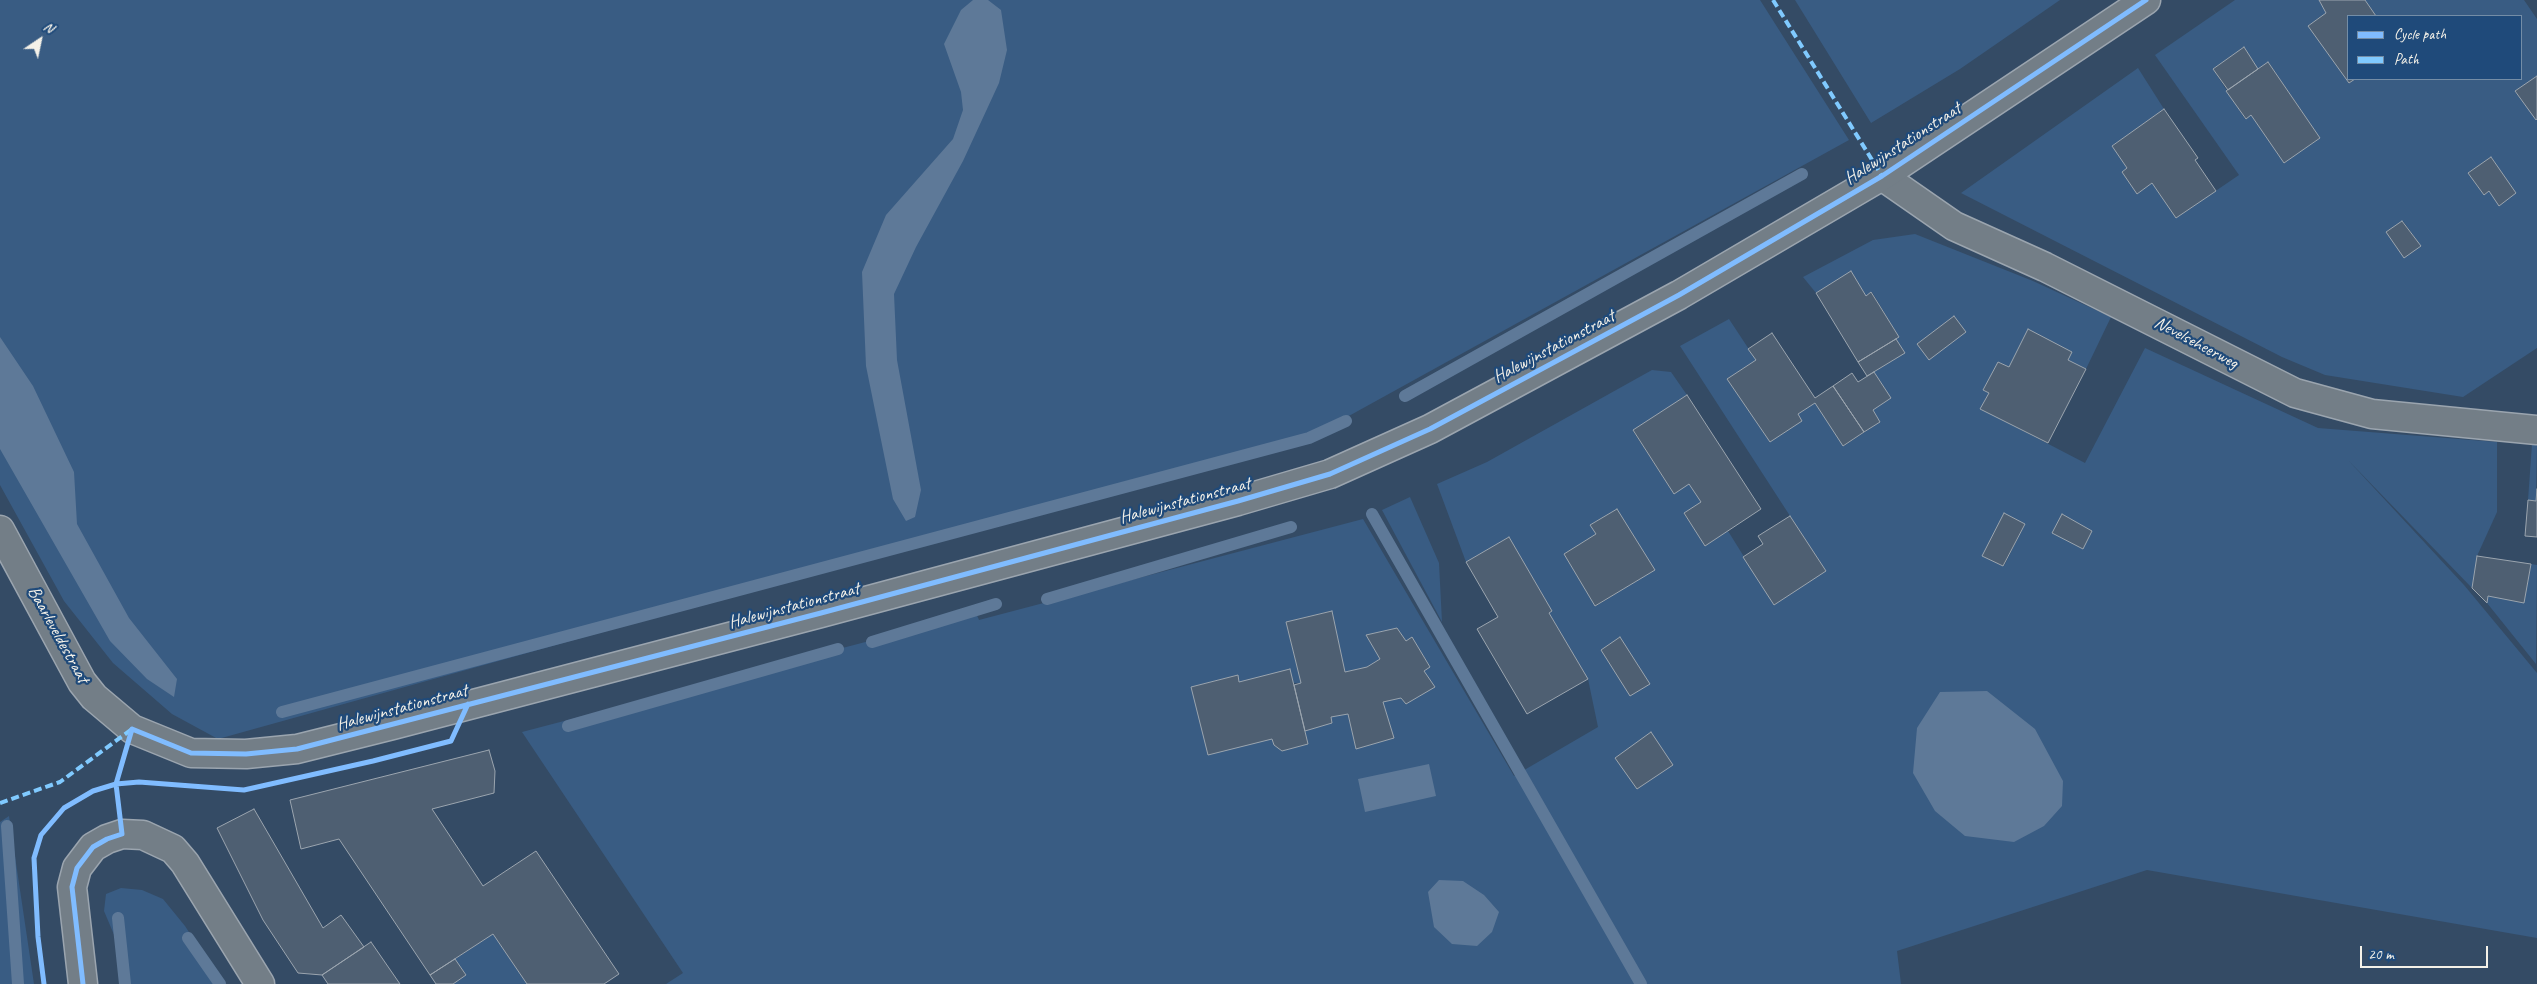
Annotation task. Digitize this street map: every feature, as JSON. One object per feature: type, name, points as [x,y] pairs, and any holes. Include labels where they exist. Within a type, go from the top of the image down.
[{"type":"street","name":"Halewijnstationstraat","points":[[132,728],[191,753],[246,754],[297,749],[831,610],[1238,501],[1330,474],[1430,429],[1679,295],[1882,176],[2146,0]]},
{"type":"street","name":"Nevelseheerweg","points":[[1882,176],[1954,226],[2054,271],[2295,393],[2372,414],[2537,430]]},
{"type":"street","name":"Baarleveldestraat","points":[[0,530],[82,682],[94,697],[132,728]]},
{"type":"street","points":[[83,984],[72,887],[77,868],[93,847],[107,839],[122,834],[142,835],[173,849],[260,984]]},
{"type":"shaded area","points":[[0,0],[1760,0],[1849,140],[1318,433],[218,739],[172,714],[113,663],[64,601],[0,485]]},
{"type":"shaded area","points":[[973,0],[988,0],[1001,10],[1007,50],[999,83],[963,161],[916,247],[894,294],[897,360],[921,490],[915,517],[906,521],[893,499],[866,366],[862,272],[886,215],[953,139],[963,110],[961,92],[944,44],[961,10]]},
{"type":"shaded area","points":[[1795,0],[2060,0],[1960,69],[1871,123]]},
{"type":"shaded area","points":[[2235,0],[2319,0],[2326,13],[2308,26],[2349,82],[2353,80],[2522,80],[2522,15],[2375,15],[2365,0],[2524,0],[2537,19],[2537,76],[2515,92],[2537,119],[2537,348],[2463,397],[2325,375],[2282,357],[1961,193],[2138,68],[2164,109],[2112,146],[2127,168],[2122,172],[2137,194],[2152,183],[2176,218],[2239,175],[2155,55]],"holes":[[[2244,47],[2258,69],[2269,63],[2320,138],[2284,163],[2251,115],[2245,119],[2213,69]],[[2491,157],[2516,193],[2499,205],[2489,191],[2483,194],[2468,173]],[[2403,221],[2421,246],[2386,232]]]},
{"type":"shaded area","points":[[1915,234],[2033,281],[2111,317],[2086,369],[2068,360],[2009,367],[1998,362],[1983,390],[1989,393],[1981,409],[2085,463],[2145,348],[2318,428],[2497,442],[2497,512],[2477,556],[2472,588],[2348,460],[2464,585],[2537,673],[2537,938],[2147,870],[1897,951],[1901,984],[666,984],[683,973],[522,732],[976,613],[979,620],[1363,519],[1514,776],[1598,727],[1588,679],[1549,613],[1552,611],[1509,537],[1466,562],[1437,484],[1487,462],[1652,370],[1671,372],[1687,395],[1633,431],[1673,493],[1689,484],[1701,502],[1684,514],[1705,545],[1728,531],[1774,605],[1825,570],[1680,346],[1729,319],[1756,360],[1727,379],[1770,442],[1802,421],[1798,414],[1815,403],[1844,446],[1880,422],[1873,410],[1891,398],[1874,372],[1904,353],[1896,339],[1899,337],[1872,292],[1866,296],[1851,272],[1816,293],[1803,277],[1873,240]],"holes":[[[1617,509],[1654,570],[1596,606],[1564,554],[1596,534],[1590,525]],[[2004,514],[2025,524],[2004,566],[1983,556]],[[1331,611],[1345,672],[1367,667],[1380,659],[1366,635],[1397,628],[1406,641],[1412,638],[1430,666],[1424,671],[1406,704],[1401,698],[1383,702],[1393,738],[1356,749],[1348,714],[1331,717],[1332,723],[1305,731],[1308,744],[1282,751],[1274,745],[1272,739],[1191,687],[1237,675],[1239,682],[1301,683],[1286,622]]]},
{"type":"shaded area","points":[[0,337],[33,386],[74,472],[77,524],[129,618],[177,679],[174,697],[147,679],[110,641],[0,449]]},
{"type":"shaded area","points":[[2532,444],[2537,445],[2536,501],[2528,500]]},
{"type":"shaded area","points":[[1410,497],[1439,563],[1442,622],[1382,510]]},
{"type":"shaded area","points":[[2531,564],[2537,565],[2536,664],[2487,603],[2488,596],[2524,603]]},
{"type":"shaded area","points":[[1987,691],[2035,729],[2063,781],[2062,806],[2044,826],[2014,842],[1965,836],[1935,811],[1913,773],[1917,728],[1940,692]]},
{"type":"shaded area","points":[[1429,764],[1436,796],[1365,812],[1358,779]]},
{"type":"shaded area","points":[[9,816],[34,984],[0,984],[0,822]]},
{"type":"shaded area","points":[[1439,880],[1463,881],[1484,895],[1499,912],[1492,932],[1477,946],[1452,944],[1434,927],[1428,892]]},
{"type":"shaded area","points":[[121,888],[142,890],[163,899],[185,926],[223,984],[126,984],[115,937],[104,911],[106,894]]},
{"type":"shaded area","points":[[493,934],[527,984],[453,984],[466,975],[455,959]]},
{"type":"building","points":[[2319,0],[2365,0],[2375,15],[2347,15],[2347,80],[2354,80],[2349,83],[2308,26],[2326,13]]},
{"type":"building","points":[[2244,47],[2258,69],[2228,90],[2213,69]]},
{"type":"building","points":[[2268,62],[2320,138],[2284,163],[2251,115],[2246,119],[2226,91]]},
{"type":"building","points":[[2537,76],[2537,119],[2536,120],[2515,91]]},
{"type":"building","points":[[2164,109],[2198,158],[2195,160],[2216,191],[2176,218],[2152,183],[2137,194],[2122,172],[2127,168],[2112,146]]},
{"type":"building","points":[[2491,157],[2516,193],[2499,206],[2489,191],[2484,195],[2468,173]]},
{"type":"building","points":[[2402,221],[2421,246],[2404,258],[2386,232]]},
{"type":"building","points":[[1851,271],[1866,296],[1871,292],[1899,337],[1858,362],[1816,293]]},
{"type":"building","points":[[1954,316],[1966,332],[1929,360],[1917,344]]},
{"type":"building","points":[[2028,329],[2072,352],[2068,360],[2086,369],[2048,443],[1980,409],[1989,393],[1983,390],[1998,362],[2009,367]]},
{"type":"building","points":[[1772,333],[1815,398],[1833,386],[1864,432],[1843,446],[1815,403],[1798,414],[1802,421],[1770,442],[1727,379],[1756,360],[1748,349]]},
{"type":"building","points":[[1896,339],[1905,353],[1867,376],[1858,362]]},
{"type":"building","points":[[1874,372],[1891,398],[1873,410],[1880,422],[1864,432],[1833,386],[1852,373],[1858,382]]},
{"type":"building","points":[[1687,395],[1761,509],[1705,546],[1684,513],[1701,502],[1689,484],[1674,494],[1633,430]]},
{"type":"building","points":[[2537,489],[2537,537],[2525,536],[2528,500],[2536,501]]},
{"type":"building","points":[[1617,509],[1655,570],[1595,606],[1564,554],[1596,534],[1590,525]]},
{"type":"building","points":[[2004,513],[2025,524],[2003,566],[1982,556]]},
{"type":"building","points":[[2062,514],[2092,531],[2083,549],[2052,533]]},
{"type":"building","points":[[1790,516],[1826,571],[1774,605],[1743,557],[1763,544],[1758,536]]},
{"type":"building","points":[[1509,537],[1552,611],[1549,613],[1588,679],[1527,714],[1477,629],[1498,617],[1466,562]]},
{"type":"building","points":[[2477,556],[2531,564],[2524,603],[2488,596],[2487,603],[2472,588]]},
{"type":"building","points":[[1332,611],[1345,672],[1367,667],[1380,659],[1366,635],[1397,628],[1406,641],[1412,637],[1430,667],[1424,671],[1435,687],[1406,704],[1401,698],[1383,702],[1394,738],[1356,749],[1348,714],[1331,717],[1332,723],[1305,731],[1294,685],[1301,683],[1286,622]]},
{"type":"building","points":[[1620,637],[1650,684],[1630,696],[1601,650]]},
{"type":"building","points":[[1290,669],[1308,744],[1282,751],[1274,745],[1272,739],[1208,755],[1191,687],[1238,675],[1239,682]]},
{"type":"building","points":[[1651,732],[1673,765],[1637,789],[1615,758]]},
{"type":"building","points":[[489,750],[495,771],[494,793],[432,809],[483,886],[536,851],[619,974],[604,984],[527,984],[493,934],[430,975],[339,839],[301,849],[290,800]]},
{"type":"building","points":[[254,809],[323,928],[341,915],[364,947],[322,975],[298,973],[263,920],[217,828]]},
{"type":"building","points":[[371,942],[400,984],[328,984],[322,975]]},
{"type":"building","points":[[455,959],[466,975],[453,984],[436,984],[430,975]]},
{"type":"waterway","points":[[1405,396],[1802,174]]},
{"type":"waterway","points":[[282,712],[1309,438],[1346,421]]},
{"type":"waterway","points":[[1372,514],[1641,984]]},
{"type":"waterway","points":[[1047,599],[1291,527]]},
{"type":"waterway","points":[[872,642],[996,604]]},
{"type":"waterway","points":[[568,726],[838,649]]},
{"type":"waterway","points":[[7,826],[18,984]]},
{"type":"waterway","points":[[118,918],[125,984]]},
{"type":"waterway","points":[[188,938],[220,984]]},
{"type":"marked path","points":[[1773,0],[1882,176]]},
{"type":"marked path","points":[[0,803],[60,782],[132,729]]},
{"type":"cycle path","points":[[83,984],[72,887],[77,868],[93,847],[107,839],[122,834],[116,784],[132,729],[191,753],[246,754],[297,749],[821,613],[1238,501],[1330,474],[1430,429],[1679,295],[1882,176],[2146,0]]},
{"type":"cycle path","points":[[44,984],[38,937],[34,858],[41,835],[64,808],[93,791],[116,784],[139,782],[244,790],[451,741],[468,704]]}]
